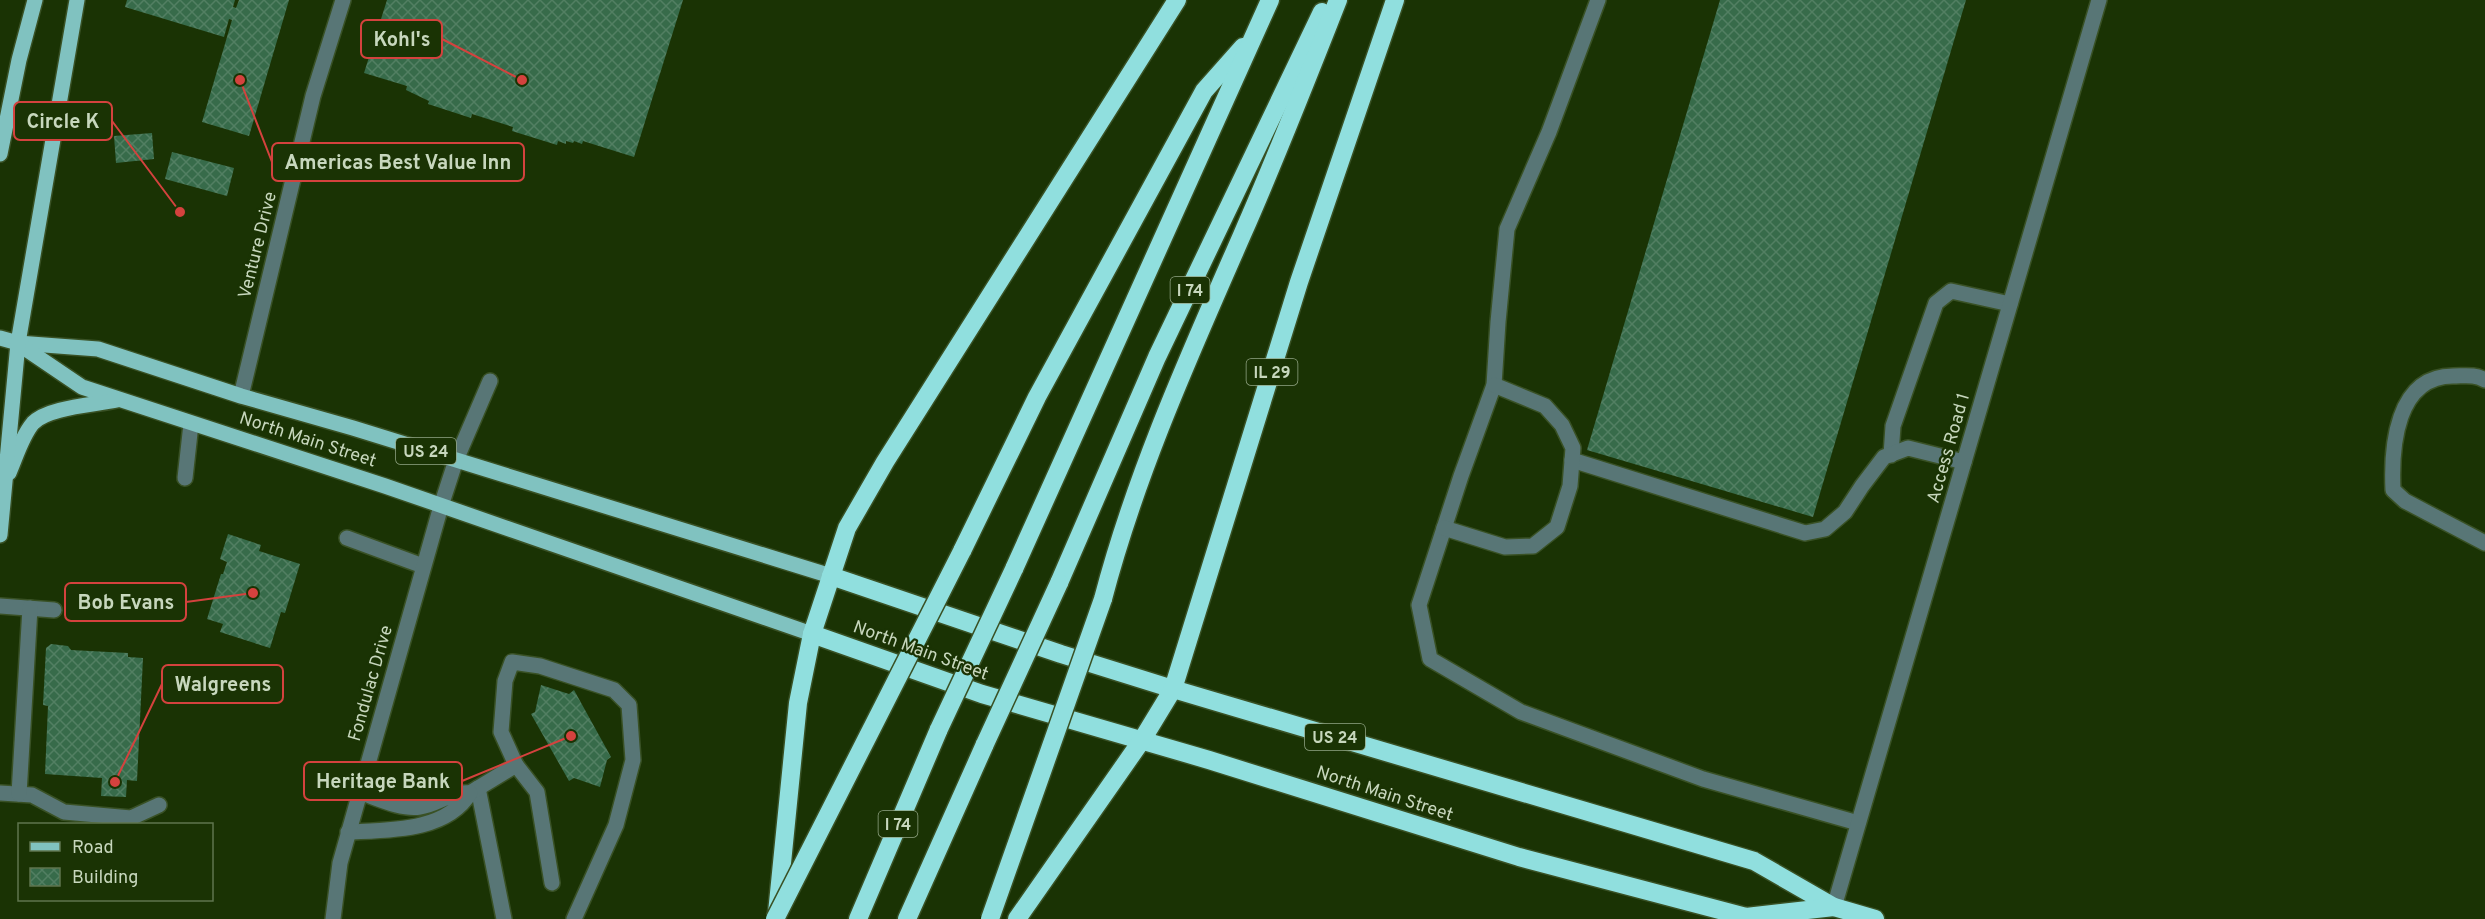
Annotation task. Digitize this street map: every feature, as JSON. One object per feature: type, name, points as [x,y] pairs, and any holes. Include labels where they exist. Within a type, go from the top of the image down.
[{"type":"highway","points":[[776,919],[798,703],[812,634],[847,528],[885,462],[1177,0]]},
{"type":"highway","name":"I 74","points":[[858,919],[939,729],[1014,569],[1270,0]]},
{"type":"highway","name":"I 74","points":[[907,919],[1059,583],[1157,357],[1328,0]]},
{"type":"highway","points":[[990,919],[1103,599],[1113,562],[1177,386],[1275,159],[1338,0]]},
{"type":"highway","name":"IL 29","points":[[1142,740],[1173,689],[1299,282],[1395,0]]},
{"type":"highway","points":[[776,919],[1037,397],[1204,91],[1253,36]]},
{"type":"highway","name":"North Main Street","points":[[831,576],[1173,689],[1754,861],[1834,907],[1875,919]]},
{"type":"highway","name":"North Main Street","points":[[812,634],[981,693],[1142,740],[1509,854],[1746,917],[1834,907]]},
{"type":"highway","points":[[1017,919],[1142,740]]},
{"type":"main road","points":[[0,154],[35,0]]},
{"type":"main road","points":[[0,535],[2,490],[18,343],[77,0]]},
{"type":"main road","name":"North Main Street","points":[[0,338],[18,343],[98,350],[241,396],[353,428],[831,576]]},
{"type":"main road","name":"North Main Street","points":[[18,343],[82,387],[441,506],[812,634]]},
{"type":"main road","points":[[2,490],[33,423],[56,410],[119,400]]},
{"type":"street","name":"Venture Drive","points":[[241,396],[313,96],[343,0]]},
{"type":"street","points":[[1598,0],[1549,132],[1507,230],[1494,385],[1419,605],[1430,659],[1521,712],[1703,779],[1858,823]]},
{"type":"street","name":"Access Road 1","points":[[1834,907],[2099,0]]},
{"type":"street","points":[[1891,454],[1893,426],[1936,303],[1951,291],[2010,304]]},
{"type":"street","points":[[2485,380],[2478,376],[2441,376],[2419,388],[2399,416],[2392,462],[2393,490],[2405,501],[2485,543]]},
{"type":"street","name":"Fondulac Drive","points":[[333,919],[340,863],[423,566],[456,460],[490,381]]},
{"type":"street","points":[[1444,528],[1505,547],[1533,546],[1557,527],[1570,486],[1573,448],[1562,425],[1545,406],[1494,385]]},
{"type":"street","points":[[185,478],[191,424]]},
{"type":"street","points":[[1572,459],[1805,533],[1825,529],[1845,512],[1884,457],[1908,448],[1964,462]]},
{"type":"street","points":[[347,538],[423,566]]},
{"type":"street","points":[[0,606],[54,610]]},
{"type":"street","points":[[19,794],[30,608]]},
{"type":"street","points":[[552,883],[537,792],[516,765],[501,732],[505,681],[512,662],[540,666],[614,690],[628,705],[633,760],[619,814],[574,919]]},
{"type":"street","points":[[348,832],[395,830],[443,819],[463,804],[474,791],[516,765]]},
{"type":"street","points":[[359,792],[399,805],[419,807],[461,792],[474,791]]},
{"type":"street","points":[[474,791],[504,919]]},
{"type":"street","points":[[0,793],[32,795],[64,812],[131,818],[159,805]]},
{"type":"building","points":[[127,0],[235,0],[233,7],[236,8],[239,0],[289,0],[249,136],[202,122],[232,20],[229,19],[224,37],[125,7]]},
{"type":"building","points":[[387,0],[683,0],[634,157],[583,141],[582,144],[566,141],[566,144],[558,141],[557,145],[512,131],[513,127],[472,114],[471,118],[428,104],[429,101],[406,90],[407,86],[364,73]]},
{"type":"building","points":[[1720,0],[1966,0],[1813,517],[1587,450]]},
{"type":"building","points":[[152,133],[154,159],[116,163],[114,136]]},
{"type":"building","points":[[172,152],[234,168],[227,196],[165,179]]},
{"type":"building","points":[[228,534],[261,545],[259,551],[300,564],[285,613],[281,612],[270,648],[220,632],[223,624],[207,619],[227,562],[220,559]]},
{"type":"building","points":[[51,644],[68,646],[71,650],[128,653],[128,657],[143,658],[137,781],[127,780],[126,797],[101,796],[102,778],[45,774],[48,706],[43,705],[46,648]]},
{"type":"building","points":[[541,685],[569,694],[574,690],[611,757],[607,760],[600,787],[574,778],[569,781],[531,714],[535,712]]},
{"type":"place","name":"Americas Best Value Inn","points":[[240,80]]},
{"type":"place","name":"Kohl's","points":[[522,80]]},
{"type":"place","name":"Circle K","points":[[180,212]]},
{"type":"place","name":"Bob Evans","points":[[253,593]]},
{"type":"place","name":"Heritage Bank","points":[[571,736]]},
{"type":"place","name":"Walgreens","points":[[115,782]]}]
